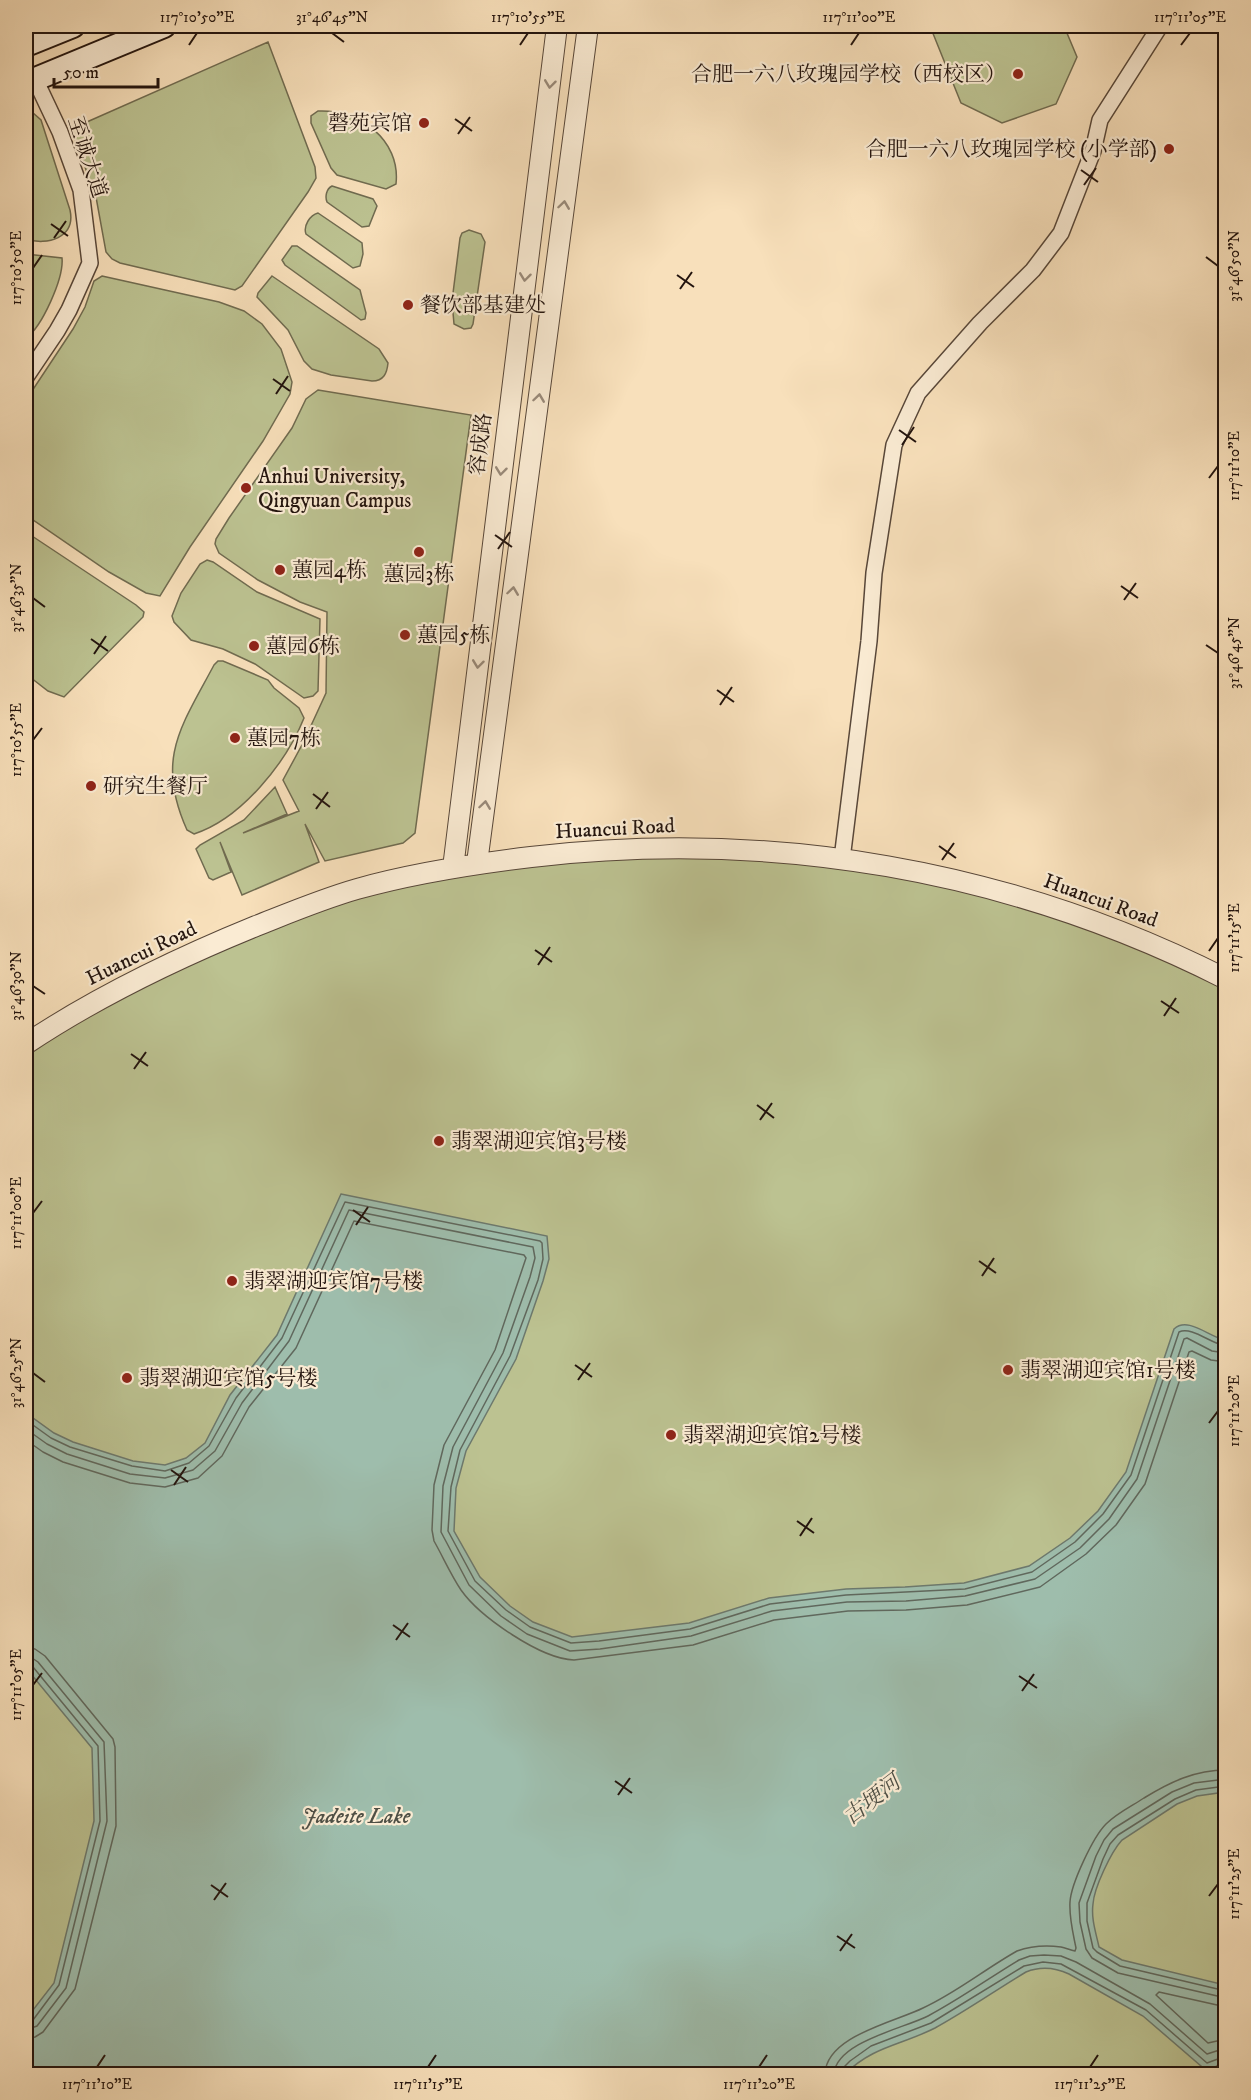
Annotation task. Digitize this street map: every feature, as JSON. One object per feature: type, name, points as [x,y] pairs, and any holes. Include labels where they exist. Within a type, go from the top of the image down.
[{"type":"main road","points":[[26,45],[73,26]]},
{"type":"main road","points":[[30,81],[164,26]]},
{"type":"street","name":"容成路","points":[[453,868],[557,26]]},
{"type":"street","points":[[477,863],[588,26]]},
{"type":"street","points":[[842,859],[869,641],[874,573],[894,445],[918,393],[980,323],[1033,270],[1061,233],[1093,151],[1100,120],[1160,26]]},
{"type":"street","name":"至诚大道","points":[[26,377],[65,318],[90,262],[81,189],[60,132],[30,81]]},
{"type":"street","name":"Huancui Road","points":[[26,1044],[105,996],[217,942],[319,901],[404,877],[477,863],[602,850],[741,849],[842,859],[946,877],[1043,904],[1140,939],[1226,979]]},
{"type":"green space","points":[[930,26],[1064,26],[1077,57],[1056,104],[1002,123],[961,103]]},
{"type":"green space","points":[[268,42],[315,167],[316,178],[242,286],[235,290],[120,263],[112,259],[106,252],[96,197],[71,129]]},
{"type":"green space","points":[[26,111],[33,113],[41,120],[70,210],[69,227],[58,238],[51,240],[26,239]]},
{"type":"green space","points":[[318,111],[348,115],[374,130],[392,153],[396,168],[396,184],[386,189],[337,175],[331,168],[311,123],[311,116]]},
{"type":"green space","points":[[332,186],[373,199],[377,206],[369,226],[362,227],[327,202],[326,193]]},
{"type":"green space","points":[[318,213],[362,243],[363,254],[360,266],[353,268],[306,234],[305,228],[308,221]]},
{"type":"green space","points":[[469,230],[481,234],[485,242],[473,324],[471,328],[464,329],[454,324],[452,301],[460,238],[462,233]]},
{"type":"green space","points":[[292,246],[297,246],[360,290],[366,313],[365,319],[361,320],[285,265],[282,260]]},
{"type":"green space","points":[[26,254],[62,258],[62,267],[56,289],[45,313],[39,324],[26,338]]},
{"type":"green space","points":[[102,276],[219,302],[244,311],[262,324],[281,349],[292,382],[290,394],[263,441],[190,547],[160,596],[146,593],[109,572],[26,515],[26,400],[73,329],[85,307],[94,281]]},
{"type":"green space","points":[[272,276],[379,349],[388,363],[384,376],[372,381],[331,375],[312,369],[304,361],[288,330],[257,297]]},
{"type":"green space","points":[[318,390],[471,415],[415,833],[403,843],[325,861],[305,824],[319,862],[242,895],[220,842],[231,872],[213,880],[209,878],[196,849],[244,820],[275,787],[287,814],[243,833],[299,811],[283,780],[326,693],[327,612],[300,602],[258,580],[219,553],[215,544],[229,518],[292,428],[306,399]]},
{"type":"green space","points":[[26,532],[144,612],[143,617],[64,697],[48,691],[26,674]]},
{"type":"green space","points":[[207,560],[257,592],[320,619],[318,691],[313,696],[304,698],[255,664],[223,649],[191,640],[174,622],[172,616],[181,593],[200,564]]},
{"type":"green space","points":[[218,661],[268,680],[274,688],[299,708],[304,718],[274,771],[245,803],[211,827],[194,834],[187,830],[178,805],[173,783],[173,763],[176,744],[191,707]]},
{"type":"green space","points":[[647,848],[946,877],[1225,979],[1225,2074],[26,2074],[26,1044],[53,1026],[359,889]]},
{"type":"water","name":"Jadeite Lake","points":[[341,1194],[547,1236],[549,1259],[516,1359],[466,1451],[456,1488],[454,1531],[480,1577],[510,1606],[533,1622],[572,1637],[689,1623],[769,1598],[846,1589],[964,1583],[1029,1566],[1070,1538],[1098,1511],[1126,1472],[1174,1329],[1186,1325],[1192,1326],[1225,1340],[1225,1792],[1197,1796],[1177,1804],[1122,1840],[1100,1880],[1094,1897],[1093,1910],[1099,1947],[1122,1960],[1225,1985],[1225,2060],[1208,2072],[1143,2016],[1069,1974],[1043,1968],[1026,1972],[935,2028],[866,2057],[845,2074],[26,2074],[26,2019],[54,1983],[94,1821],[92,1748],[26,1668],[26,1413],[54,1433],[73,1442],[133,1461],[165,1465],[186,1458],[205,1443],[230,1395],[277,1335]]},
{"type":"place","name":"合肥一六八玫瑰园学校（西校区）","points":[[1018,74]]},
{"type":"place","name":"磬苑宾馆","points":[[424,123]]},
{"type":"place","name":"合肥一六八玫瑰园学校 (小学部)","points":[[1169,149]]},
{"type":"place","name":"餐饮部基建处","points":[[408,305]]},
{"type":"place","name":"Anhui University, Qingyuan Campus","points":[[246,488]]},
{"type":"place","name":"蕙园3栋","points":[[419,552]]},
{"type":"place","name":"蕙园4栋","points":[[280,570]]},
{"type":"place","name":"蕙园5栋","points":[[405,635]]},
{"type":"place","name":"蕙园6栋","points":[[254,646]]},
{"type":"place","name":"蕙园7栋","points":[[235,738]]},
{"type":"place","name":"研究生餐厅","points":[[91,786]]},
{"type":"place","name":"翡翠湖迎宾馆3号楼","points":[[439,1141]]},
{"type":"place","name":"翡翠湖迎宾馆7号楼","points":[[232,1281]]},
{"type":"place","name":"翡翠湖迎宾馆1号楼","points":[[1008,1370]]},
{"type":"place","name":"翡翠湖迎宾馆5号楼","points":[[127,1378]]},
{"type":"place","name":"翡翠湖迎宾馆2号楼","points":[[671,1435]]},
{"type":"water label","name":"古埂河","points":[[871,1799]]}]
